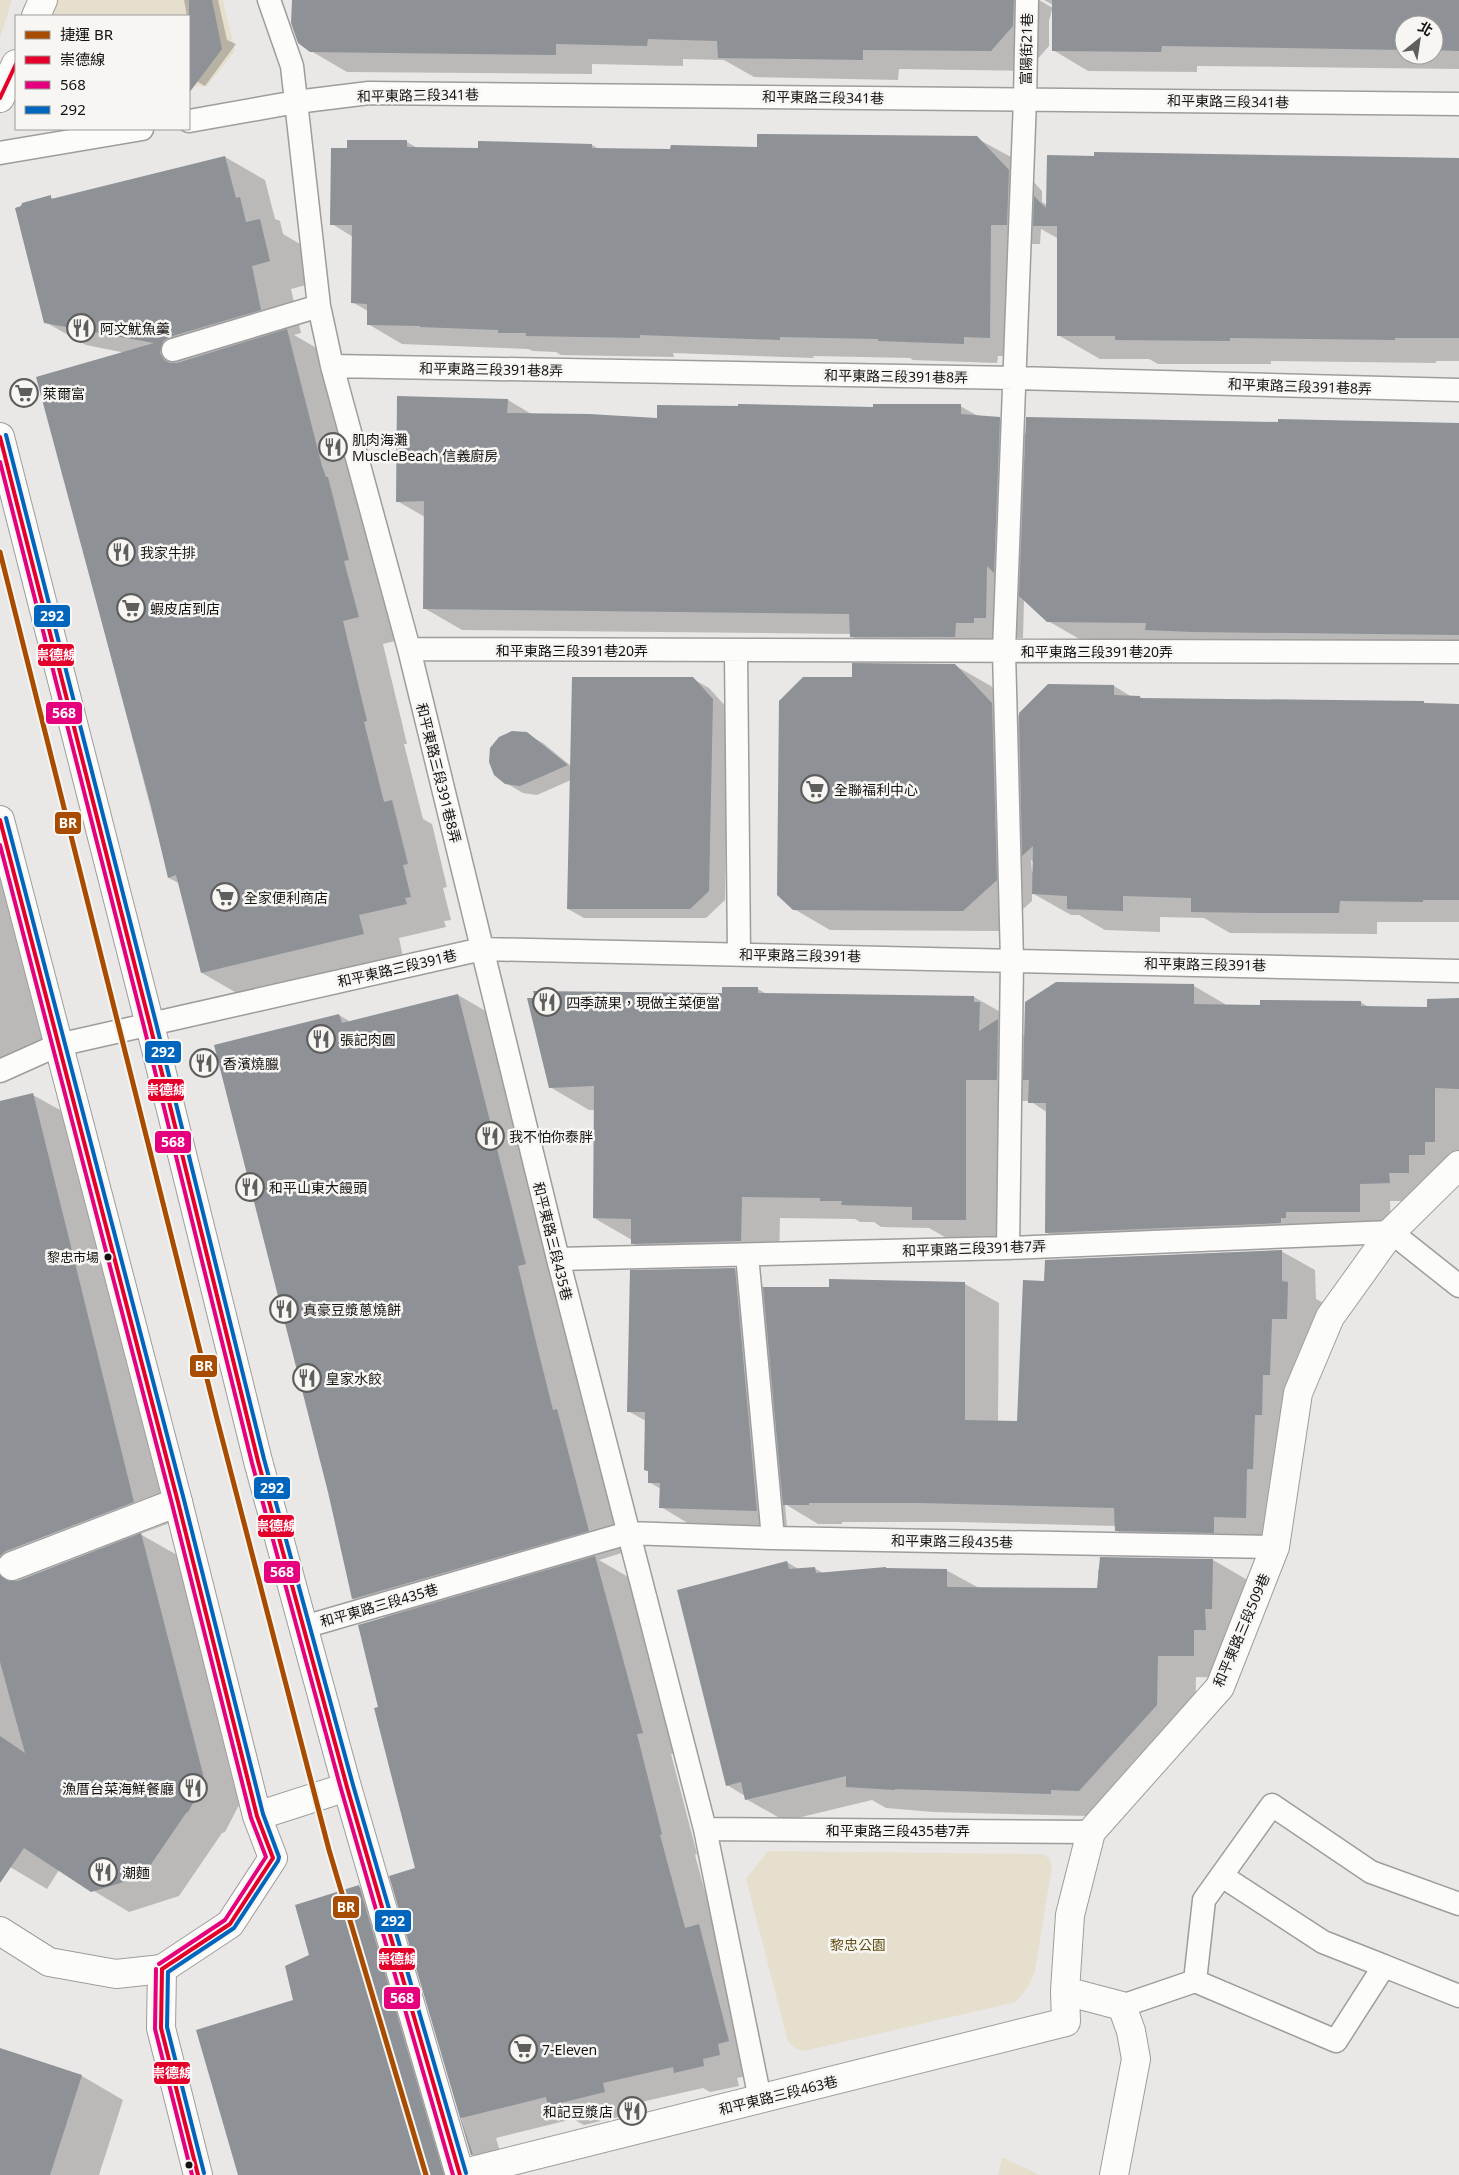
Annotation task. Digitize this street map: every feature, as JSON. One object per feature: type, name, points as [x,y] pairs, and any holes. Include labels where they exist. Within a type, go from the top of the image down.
[{"type":"main road","points":[[36,15],[43,0]]},
{"type":"main road","points":[[0,98],[15,66]]},
{"type":"main road","points":[[0,436],[150,1025],[258,1460],[347,1787],[460,2175]]},
{"type":"main road","points":[[0,820],[178,1502],[257,1816],[273,1858],[230,1924],[162,1969],[116,1974],[49,1962],[0,1930]]},
{"type":"main road","name":"和平東路三段509巷","points":[[1065,1991],[1070,1914],[1091,1832],[1220,1687],[1276,1547],[1298,1393],[1330,1317],[1391,1232],[1459,1165]]},
{"type":"main road","points":[[12,1566],[178,1502]]},
{"type":"main road","points":[[257,1816],[347,1787]]},
{"type":"main road","points":[[162,1969],[161,2028],[198,2175]]},
{"type":"main road","points":[[1065,1991],[1122,2006],[1131,2031],[1136,2059],[1114,2175]]},
{"type":"main road","name":"和平東路三段463巷","points":[[460,2175],[1066,2022],[1065,1991]]},
{"type":"lane","name":"和平東路三段391巷8弄","points":[[270,0],[292,66],[319,306],[332,366],[409,649],[482,949]]},
{"type":"lane","name":"富陽街21巷","points":[[1008,1248],[1012,960],[1004,651],[1026,99],[1027,0]]},
{"type":"lane","name":"和平東路三段341巷","points":[[190,120],[296,102],[369,93],[1459,104]]},
{"type":"lane","points":[[0,153],[136,130]]},
{"type":"lane","points":[[173,350],[319,306]]},
{"type":"lane","name":"和平東路三段391巷8弄","points":[[332,366],[1015,378],[1459,390]]},
{"type":"lane","name":"和平東路三段391巷20弄","points":[[409,649],[1459,652]]},
{"type":"lane","points":[[736,651],[739,954]]},
{"type":"lane","name":"和平東路三段391巷","points":[[0,1071],[58,1046],[482,949],[1459,970]]},
{"type":"lane","name":"和平東路三段435巷","points":[[482,949],[628,1533]]},
{"type":"lane","points":[[1391,1232],[1459,1286]]},
{"type":"lane","name":"和平東路三段391巷7弄","points":[[558,1259],[1008,1248],[1391,1232]]},
{"type":"lane","points":[[748,1255],[773,1538]]},
{"type":"lane","points":[[628,1533],[705,1829],[760,2099]]},
{"type":"lane","name":"和平東路三段435巷","points":[[304,1626],[628,1533],[773,1538],[1276,1547]]},
{"type":"lane","points":[[1195,1981],[1204,1900],[1272,1805],[1371,1872],[1459,1904]]},
{"type":"lane","name":"和平東路三段435巷7弄","points":[[705,1829],[1091,1832]]},
{"type":"lane","points":[[1222,1876],[1323,1942],[1459,1996]]},
{"type":"lane","points":[[1122,2006],[1195,1981],[1336,2041],[1384,1966]]},
{"type":"green space","points":[[0,0],[12,0],[0,38]]},
{"type":"green space","points":[[56,0],[223,0],[235,51],[207,86],[190,87],[190,15],[48,15]]},
{"type":"green space","name":"黎忠公園","points":[[768,1851],[1042,1854],[1049,1858],[1052,1866],[1035,1971],[1028,1987],[1016,2002],[804,2051],[795,2048],[788,2042],[746,1879]]},
{"type":"green space","points":[[1002,2157],[1040,2175],[998,2175]]},
{"type":"building","points":[[189,0],[212,0],[222,49],[190,92],[190,15]]},
{"type":"building","points":[[292,0],[1014,0],[1013,26],[991,51],[863,50],[863,60],[718,58],[717,41],[648,39],[647,46],[556,44],[556,55],[310,52],[298,43],[291,23]]},
{"type":"building","points":[[1052,0],[1459,0],[1459,51],[1444,50],[1444,15],[1394,15],[1394,50],[1162,46],[1161,52],[1052,51]]},
{"type":"building","points":[[757,134],[977,136],[1009,170],[1007,225],[991,225],[990,338],[964,337],[964,344],[878,341],[878,339],[780,337],[780,340],[640,335],[640,338],[526,336],[526,333],[498,333],[498,330],[367,325],[367,304],[351,303],[352,225],[330,225],[331,148],[347,148],[347,140],[407,140],[407,147],[478,148],[478,141],[592,144],[592,148],[670,149],[671,145],[757,147]]},
{"type":"building","points":[[1094,152],[1459,158],[1459,338],[1395,338],[1395,340],[1230,338],[1230,341],[1115,340],[1115,336],[1057,336],[1057,226],[1033,226],[1034,196],[1046,208],[1047,155],[1094,156]]},
{"type":"building","points":[[225,156],[236,198],[240,197],[246,222],[260,219],[270,261],[252,266],[261,310],[169,337],[163,341],[160,353],[164,360],[170,363],[177,363],[287,329],[322,466],[326,477],[328,477],[349,560],[344,561],[359,617],[343,621],[367,721],[364,722],[384,802],[392,800],[408,864],[403,865],[411,897],[405,898],[407,904],[359,915],[364,934],[201,973],[176,875],[168,878],[151,806],[36,377],[154,343],[44,323],[15,208],[21,206],[22,203],[51,195],[51,199]]},
{"type":"building","points":[[397,396],[508,399],[507,413],[589,414],[657,418],[657,405],[738,406],[738,404],[873,407],[873,404],[961,404],[961,414],[1000,417],[994,573],[987,566],[986,618],[974,618],[974,623],[956,623],[955,637],[850,637],[849,614],[423,609],[424,501],[396,502]]},
{"type":"building","points":[[1026,417],[1278,422],[1278,419],[1459,423],[1459,635],[1193,632],[1145,630],[1146,623],[1047,622],[1019,596]]},
{"type":"building","points":[[852,663],[955,664],[992,703],[997,880],[963,911],[793,910],[777,895],[779,701],[803,677],[852,677]]},
{"type":"building","points":[[572,677],[693,677],[713,699],[709,891],[690,909],[567,909]]},
{"type":"building","points":[[1048,684],[1114,685],[1114,695],[1140,696],[1140,698],[1424,701],[1424,703],[1459,704],[1459,900],[1423,900],[1423,902],[1340,901],[1339,913],[1191,912],[1191,898],[1123,896],[1123,911],[1067,909],[1067,896],[1032,894],[1033,846],[1022,856],[1019,713]]},
{"type":"building","points":[[512,731],[527,732],[568,765],[520,786],[505,784],[494,775],[489,762],[490,748],[499,737]]},
{"type":"building","points":[[1056,982],[1194,984],[1194,1004],[1260,1005],[1260,1000],[1361,1001],[1361,1006],[1427,1007],[1427,999],[1459,998],[1459,1089],[1435,1088],[1435,1142],[1425,1142],[1425,1155],[1409,1155],[1409,1173],[1389,1173],[1390,1183],[1360,1184],[1360,1212],[1286,1212],[1286,1218],[1281,1218],[1281,1223],[1045,1233],[1046,1103],[1028,1103],[1029,1080],[1023,1080],[1025,1002]]},
{"type":"building","points":[[722,987],[758,987],[758,993],[974,996],[974,1002],[980,1002],[979,1031],[998,1019],[997,1080],[966,1080],[966,1220],[912,1220],[912,1207],[841,1205],[842,1201],[820,1201],[820,1198],[742,1197],[741,1241],[631,1244],[631,1219],[593,1218],[594,1086],[549,1088],[527,998],[535,998],[533,991],[722,993]]},
{"type":"building","points":[[458,994],[526,1264],[518,1266],[537,1346],[553,1410],[557,1409],[589,1531],[352,1599],[328,1492],[214,1045],[339,1014],[342,1023]]},
{"type":"building","points":[[33,1093],[134,1502],[6,1551],[0,1556],[0,1101]]},
{"type":"building","points":[[1282,1250],[1282,1281],[1288,1282],[1287,1319],[1272,1319],[1270,1375],[1263,1375],[1262,1415],[1255,1415],[1253,1469],[1247,1469],[1246,1518],[1214,1517],[1214,1533],[1115,1531],[1114,1508],[921,1503],[809,1503],[809,1505],[783,1505],[763,1287],[829,1287],[829,1279],[965,1282],[965,1420],[1017,1421],[1023,1280],[1044,1281],[1045,1260]]},
{"type":"building","points":[[735,1268],[757,1511],[659,1508],[660,1483],[648,1483],[648,1471],[644,1470],[645,1412],[627,1412],[630,1270]]},
{"type":"building","points":[[141,1533],[205,1782],[188,1812],[143,1876],[91,1892],[24,1848],[0,1883],[0,1736],[25,1753],[0,1662],[0,1575],[9,1581],[18,1581]]},
{"type":"building","points":[[595,1556],[643,1733],[637,1734],[662,1834],[660,1835],[685,1928],[699,1924],[729,2041],[718,2044],[720,2055],[703,2059],[704,2066],[674,2073],[673,2067],[603,2083],[605,2092],[548,2106],[546,2097],[461,2118],[473,2155],[471,2155],[389,1876],[415,1868],[374,1708],[378,1707],[358,1625]]},
{"type":"building","points":[[1100,1557],[1213,1559],[1212,1609],[1205,1609],[1206,1630],[1194,1630],[1194,1656],[1158,1656],[1157,1705],[1079,1791],[1051,1790],[1051,1794],[846,1787],[846,1776],[745,1800],[741,1782],[726,1786],[677,1590],[787,1561],[789,1569],[815,1567],[816,1573],[886,1567],[947,1569],[947,1587],[1097,1588]]},
{"type":"building","points":[[359,1885],[444,2175],[238,2175],[196,2030],[293,2000],[285,1966],[309,1955],[295,1905]]},
{"type":"building","points":[[0,2048],[82,2075],[50,2175],[0,2175]]},
{"type":"metro line","name":"BR","points":[[0,552],[217,1419],[329,1850],[426,2175]]},
{"type":"transit line","name":"崇德線","points":[[0,98],[15,66]]},
{"type":"transit line","name":"292","points":[[6,435],[156,1023],[264,1459],[353,1785],[466,2173]]},
{"type":"transit line","name":"崇德線","points":[[0,437],[150,1025],[258,1461],[347,1787],[460,2175]]},
{"type":"transit line","name":"568","points":[[0,462],[144,1027],[252,1463],[341,1789],[453,2175]]},
{"type":"transit line","name":"292","points":[[6,818],[184,1500],[263,1814],[279,1857],[234,1928],[168,1972],[167,2027],[204,2173]]},
{"type":"transit line","name":"崇德線","points":[[0,820],[178,1502],[257,1816],[273,1858],[230,1924],[162,1969]]},
{"type":"transit line","name":"568","points":[[0,845],[172,1504],[251,1818],[266,1857],[225,1920],[159,1964]]},
{"type":"transit line","name":"568","points":[[156,1969],[155,2029],[192,2175]]},
{"type":"transit line","name":"崇德線","points":[[162,1969],[161,2028],[198,2175]]},
{"type":"place","name":"阿文魷魚羹","points":[[81,328]]},
{"type":"place","name":"萊爾富","points":[[24,393]]},
{"type":"place","name":"肌肉海灘 MuscleBeach 信義廚房","points":[[333,447]]},
{"type":"place","name":"我家牛排","points":[[121,552]]},
{"type":"place","name":"蝦皮店到店","points":[[131,608]]},
{"type":"place","name":"全聯福利中心","points":[[815,789]]},
{"type":"place","name":"全家便利商店","points":[[225,897]]},
{"type":"place","name":"四季蔬果，現做主菜便當","points":[[547,1002]]},
{"type":"place","name":"張記肉圓","points":[[321,1039]]},
{"type":"place","name":"香濱燒臘","points":[[204,1063]]},
{"type":"place","name":"我不怕你泰胖","points":[[490,1136]]},
{"type":"place","name":"和平山東大饅頭","points":[[250,1187]]},
{"type":"place","name":"黎忠市場","points":[[108,1257]]},
{"type":"place","name":"真豪豆漿蔥燒餅","points":[[284,1309]]},
{"type":"place","name":"皇家水餃","points":[[307,1378]]},
{"type":"place","name":"漁厝台菜海鮮餐廳","points":[[193,1788]]},
{"type":"place","name":"潮麵","points":[[103,1872]]},
{"type":"place","name":"7-Eleven","points":[[523,2049]]},
{"type":"place","name":"和記豆漿店","points":[[632,2111]]}]
